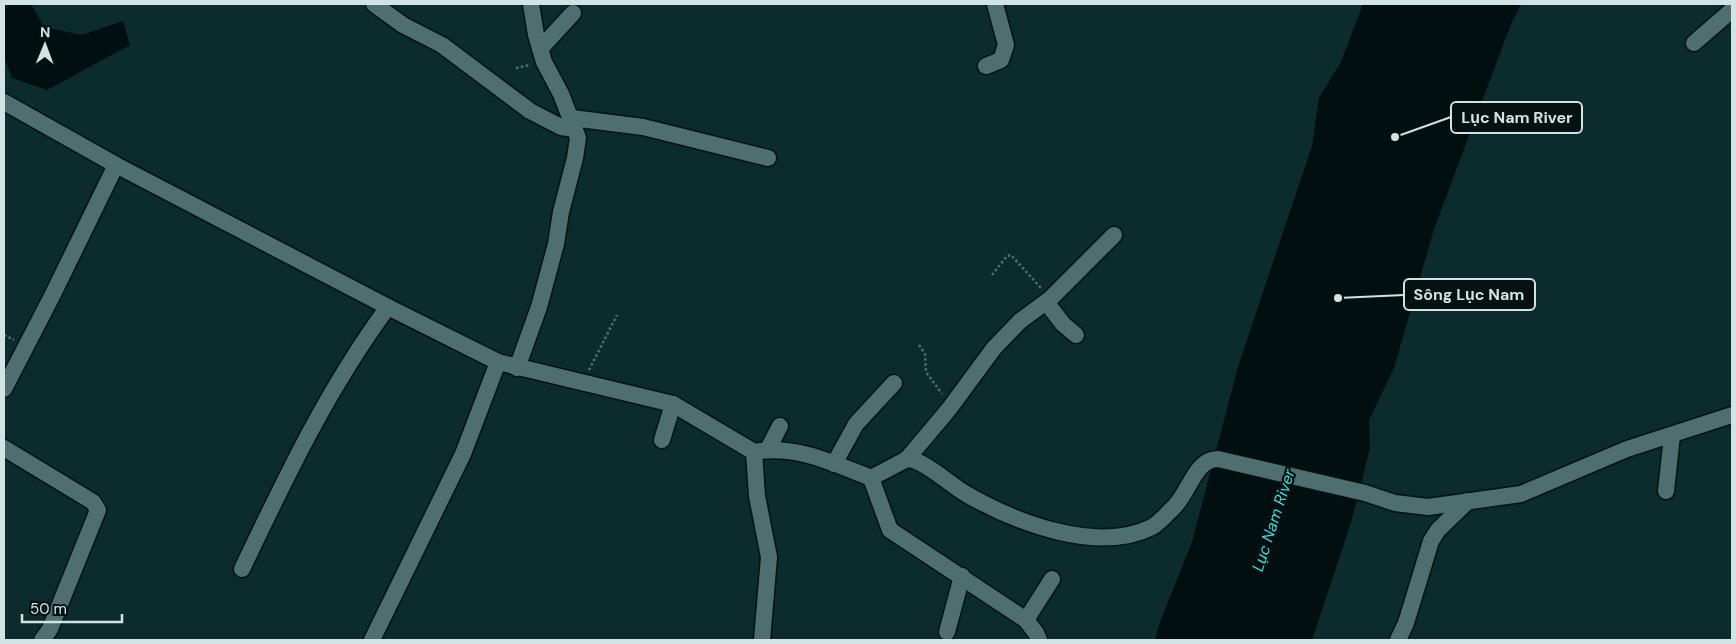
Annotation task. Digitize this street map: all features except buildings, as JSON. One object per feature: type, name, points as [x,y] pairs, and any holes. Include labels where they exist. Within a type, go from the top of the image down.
[{"type":"street","points":[[374,4],[403,25],[442,45],[530,111],[561,127],[574,124],[644,127],[768,158]]},
{"type":"street","points":[[517,368],[538,307],[556,244],[561,212],[575,158],[578,138],[574,124],[544,62],[532,4]]},
{"type":"street","points":[[986,66],[1001,60],[1006,45],[995,4]]},
{"type":"street","points":[[1694,44],[1732,10]]},
{"type":"street","points":[[540,49],[573,13]]},
{"type":"street","points":[[4,102],[116,165],[388,307],[498,362],[674,404],[761,451],[790,450],[871,478],[907,459],[949,409],[994,348],[1020,321],[1048,301],[1114,236]]},
{"type":"street","points":[[4,389],[116,165]]},
{"type":"street","points":[[1048,301],[1063,324],[1076,335]]},
{"type":"street","points":[[242,569],[288,473],[341,377],[359,346],[388,307]]},
{"type":"street","points":[[372,640],[463,454],[498,362]]},
{"type":"street","points":[[834,464],[856,424],[894,383]]},
{"type":"street","points":[[662,440],[674,404]]},
{"type":"street","points":[[907,459],[922,463],[967,494],[1006,515],[1066,532],[1093,537],[1126,535],[1153,526],[1178,505],[1203,464],[1210,459],[1218,459],[1365,493],[1395,503],[1428,507],[1521,494],[1627,449],[1732,415]]},
{"type":"street","points":[[762,640],[769,557],[758,496],[761,451],[780,426]]},
{"type":"street","points":[[1666,491],[1672,436]]},
{"type":"street","points":[[4,448],[92,502],[98,510],[50,629],[42,640]]},
{"type":"street","points":[[871,478],[890,530],[1026,620],[1039,640]]},
{"type":"street","points":[[1398,640],[1406,623],[1434,534],[1468,501]]},
{"type":"street","points":[[947,632],[962,576]]},
{"type":"street","points":[[1026,620],[1052,579]]},
{"type":"path","points":[[992,275],[1007,256],[1011,255],[1048,301]]},
{"type":"path","points":[[582,382],[617,315]]},
{"type":"path","points":[[919,345],[925,354],[926,372],[942,394],[949,409]]},
{"type":"water","points":[[4,4],[31,4],[44,27],[82,35],[123,21],[130,45],[47,90],[12,78],[4,57]]},
{"type":"water","points":[[1363,4],[1521,4],[1511,24],[1434,229],[1394,368],[1369,420],[1370,448],[1352,519],[1312,640],[1155,640],[1160,622],[1192,542],[1238,367],[1312,146],[1319,98],[1341,62]]},
{"type":"place","name":"Lục Nam River","points":[[1395,137]]},
{"type":"place","name":"Sông Lục Nam","points":[[1338,298]]}]
